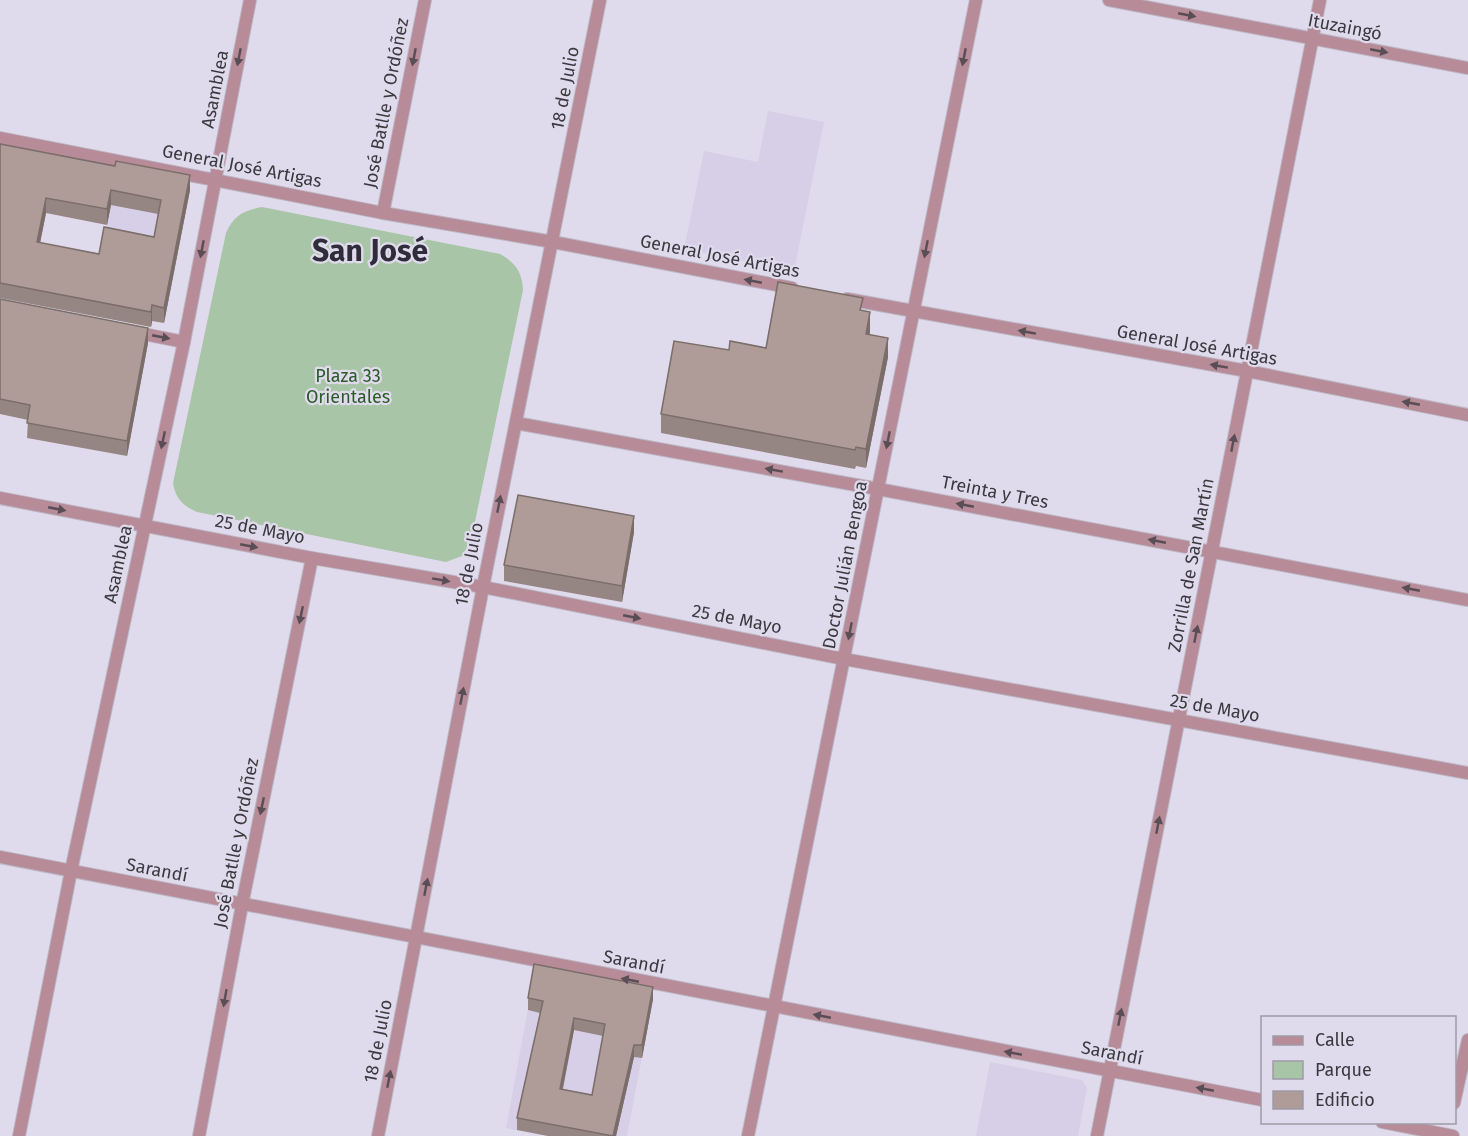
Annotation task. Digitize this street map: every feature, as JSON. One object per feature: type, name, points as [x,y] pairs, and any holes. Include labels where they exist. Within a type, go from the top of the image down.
[{"type":"street","name":"Asamblea","points":[[19,1136],[71,871],[184,342],[250,0]]},
{"type":"street","name":"José Batlle y Ordóñez","points":[[383,213],[425,0]]},
{"type":"street","name":"18 de Julio","points":[[378,1136],[483,587],[600,0]]},
{"type":"street","name":"Doctor Julián Bengoa","points":[[748,1136],[976,0]]},
{"type":"street","name":"Ituzaingó","points":[[1109,0],[1468,68]]},
{"type":"street","name":"Zorrilla de San Martín","points":[[1097,1136],[1320,0]]},
{"type":"street","name":"General José Artigas","points":[[0,138],[383,213],[553,242],[809,292]]},
{"type":"street","name":"General José Artigas","points":[[832,296],[1247,371],[1468,415]]},
{"type":"street","points":[[126,331],[184,342]]},
{"type":"street","name":"Treinta y Tres","points":[[516,423],[1468,600]]},
{"type":"street","name":"25 de Mayo","points":[[0,498],[312,558],[483,587],[844,659],[1468,773]]},
{"type":"street","name":"José Batlle y Ordóñez","points":[[199,1136],[242,905],[312,558]]},
{"type":"street","name":"Sarandí","points":[[0,857],[1261,1100]]},
{"type":"street","points":[[1456,1098],[1468,1040]]},
{"type":"street","points":[[1396,1124],[1450,1132]]},
{"type":"shaded area","points":[[768,111],[824,122],[794,271],[684,249],[704,151],[758,162]]},
{"type":"shaded area","points":[[116,176],[190,190],[177,256],[104,243]]},
{"type":"shaded area","points":[[534,976],[653,999],[627,1136],[548,1136],[506,1128]]},
{"type":"shaded area","points":[[990,1062],[1082,1080],[1087,1088],[1078,1136],[976,1136]]},
{"type":"green space","name":"Plaza 33 Orientales","points":[[262,207],[500,254],[517,269],[523,290],[471,541],[462,556],[446,562],[197,512],[178,497],[173,483],[226,233],[232,222],[240,215]]},
{"type":"building","points":[[0,144],[115,166],[116,161],[190,175],[164,308],[152,305],[151,312],[0,283]],"holes":[[[111,190],[161,200],[154,237],[104,227],[99,254],[37,242],[46,198],[107,209]]]},
{"type":"building","points":[[778,282],[863,298],[860,310],[870,312],[866,334],[888,338],[866,449],[856,447],[855,450],[661,414],[674,341],[729,350],[730,341],[766,348]]},
{"type":"building","points":[[0,299],[148,328],[127,441],[27,423],[30,405],[0,399]]},
{"type":"building","points":[[518,495],[634,516],[622,586],[504,565]]},
{"type":"building","points":[[534,964],[653,987],[642,1045],[634,1045],[613,1136],[517,1118],[543,1001],[528,998]],"holes":[[[574,1018],[605,1024],[592,1095],[560,1089]]]},
{"type":"district","name":"San José","points":[[370,251]]}]
